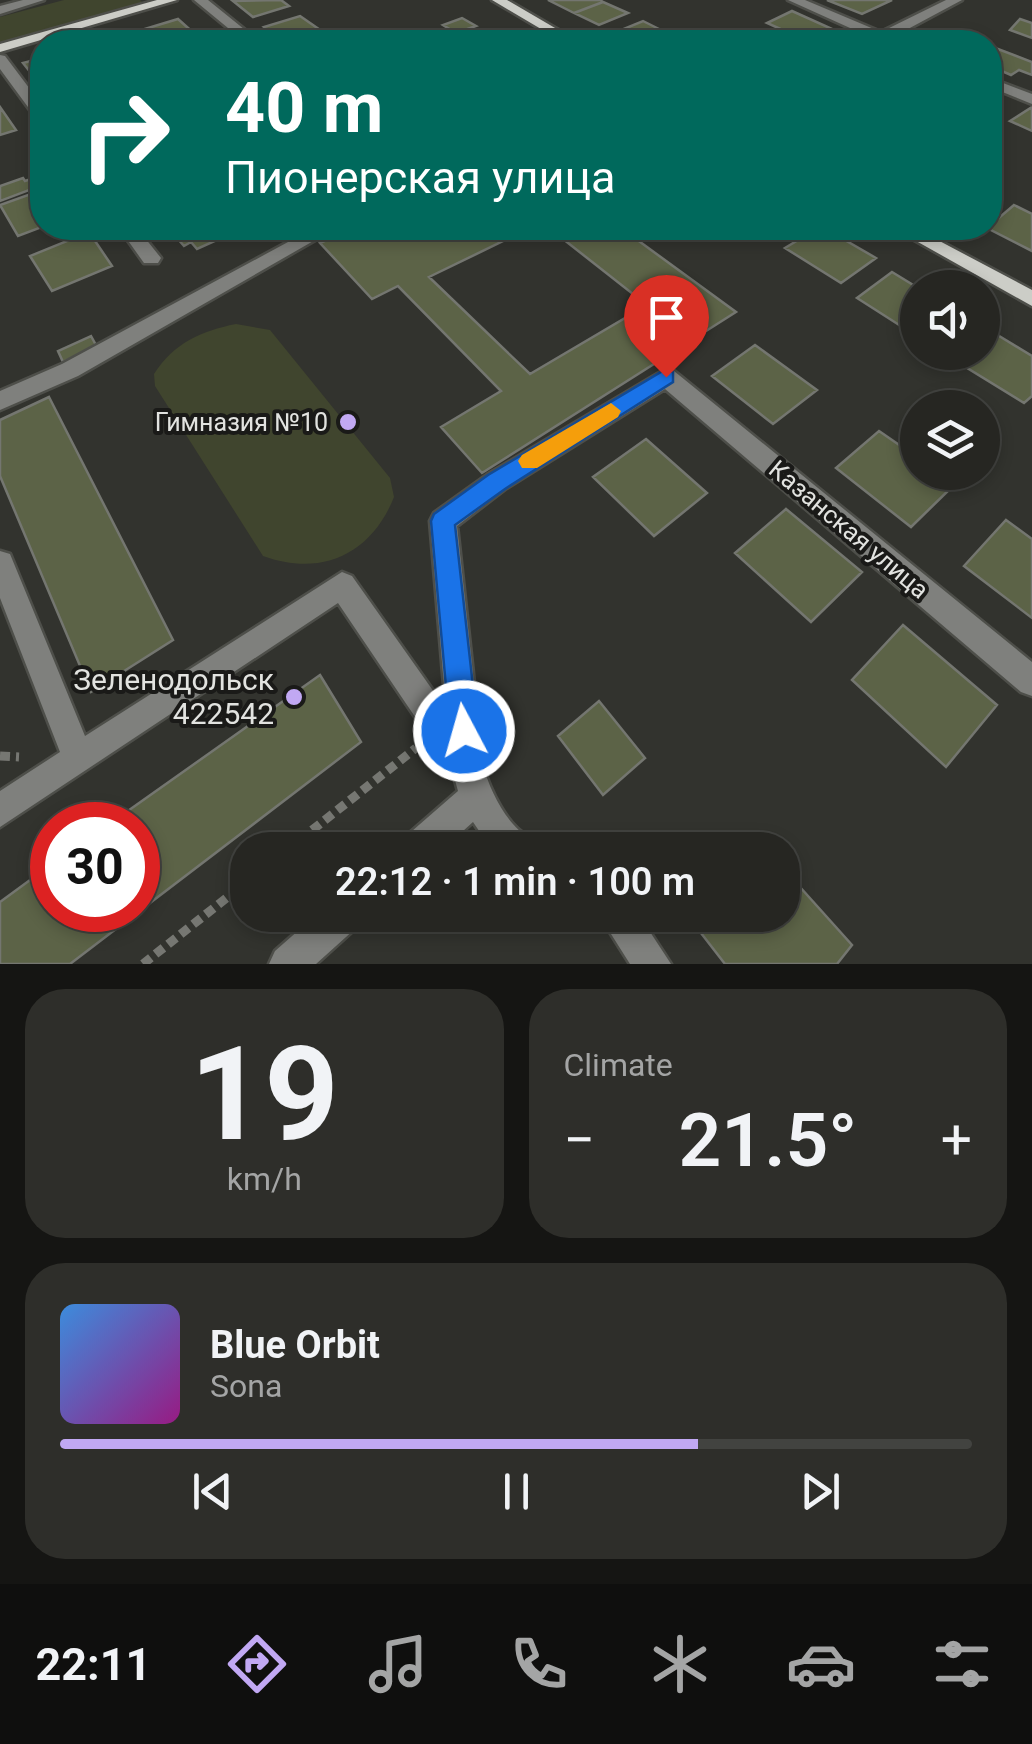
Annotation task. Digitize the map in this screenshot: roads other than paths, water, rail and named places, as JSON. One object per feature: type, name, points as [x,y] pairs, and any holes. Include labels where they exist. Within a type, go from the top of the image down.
[{"type":"main road","points":[[64,30],[171,0]]},
{"type":"main road","points":[[498,0],[551,30]]},
{"type":"main road","points":[[0,48],[30,40]]},
{"type":"main road","points":[[924,240],[1032,299]]},
{"type":"street","points":[[0,10],[38,0]]},
{"type":"street","points":[[200,0],[238,30]]},
{"type":"street","points":[[794,0],[858,30]]},
{"type":"street","points":[[902,30],[956,0]]},
{"type":"street","points":[[0,59],[30,99]]},
{"type":"street","points":[[1002,87],[1032,100]]},
{"type":"street","points":[[137,240],[151,258]]},
{"type":"street","points":[[0,401],[70,370],[305,240]]},
{"type":"street","name":"Казанская улица","points":[[472,782],[443,521],[496,482],[666,377],[1032,681]]},
{"type":"street","points":[[0,563],[78,758]]},
{"type":"street","points":[[0,810],[342,585],[440,729],[502,832]]},
{"type":"street","points":[[431,832],[472,782]]},
{"type":"street","points":[[288,964],[324,932]]},
{"type":"street","points":[[629,932],[652,964]]},
{"type":"place","name":"Гимназия №10","points":[[348,422]]},
{"type":"place","name":"Зеленодольск 422542","points":[[294,697]]}]
